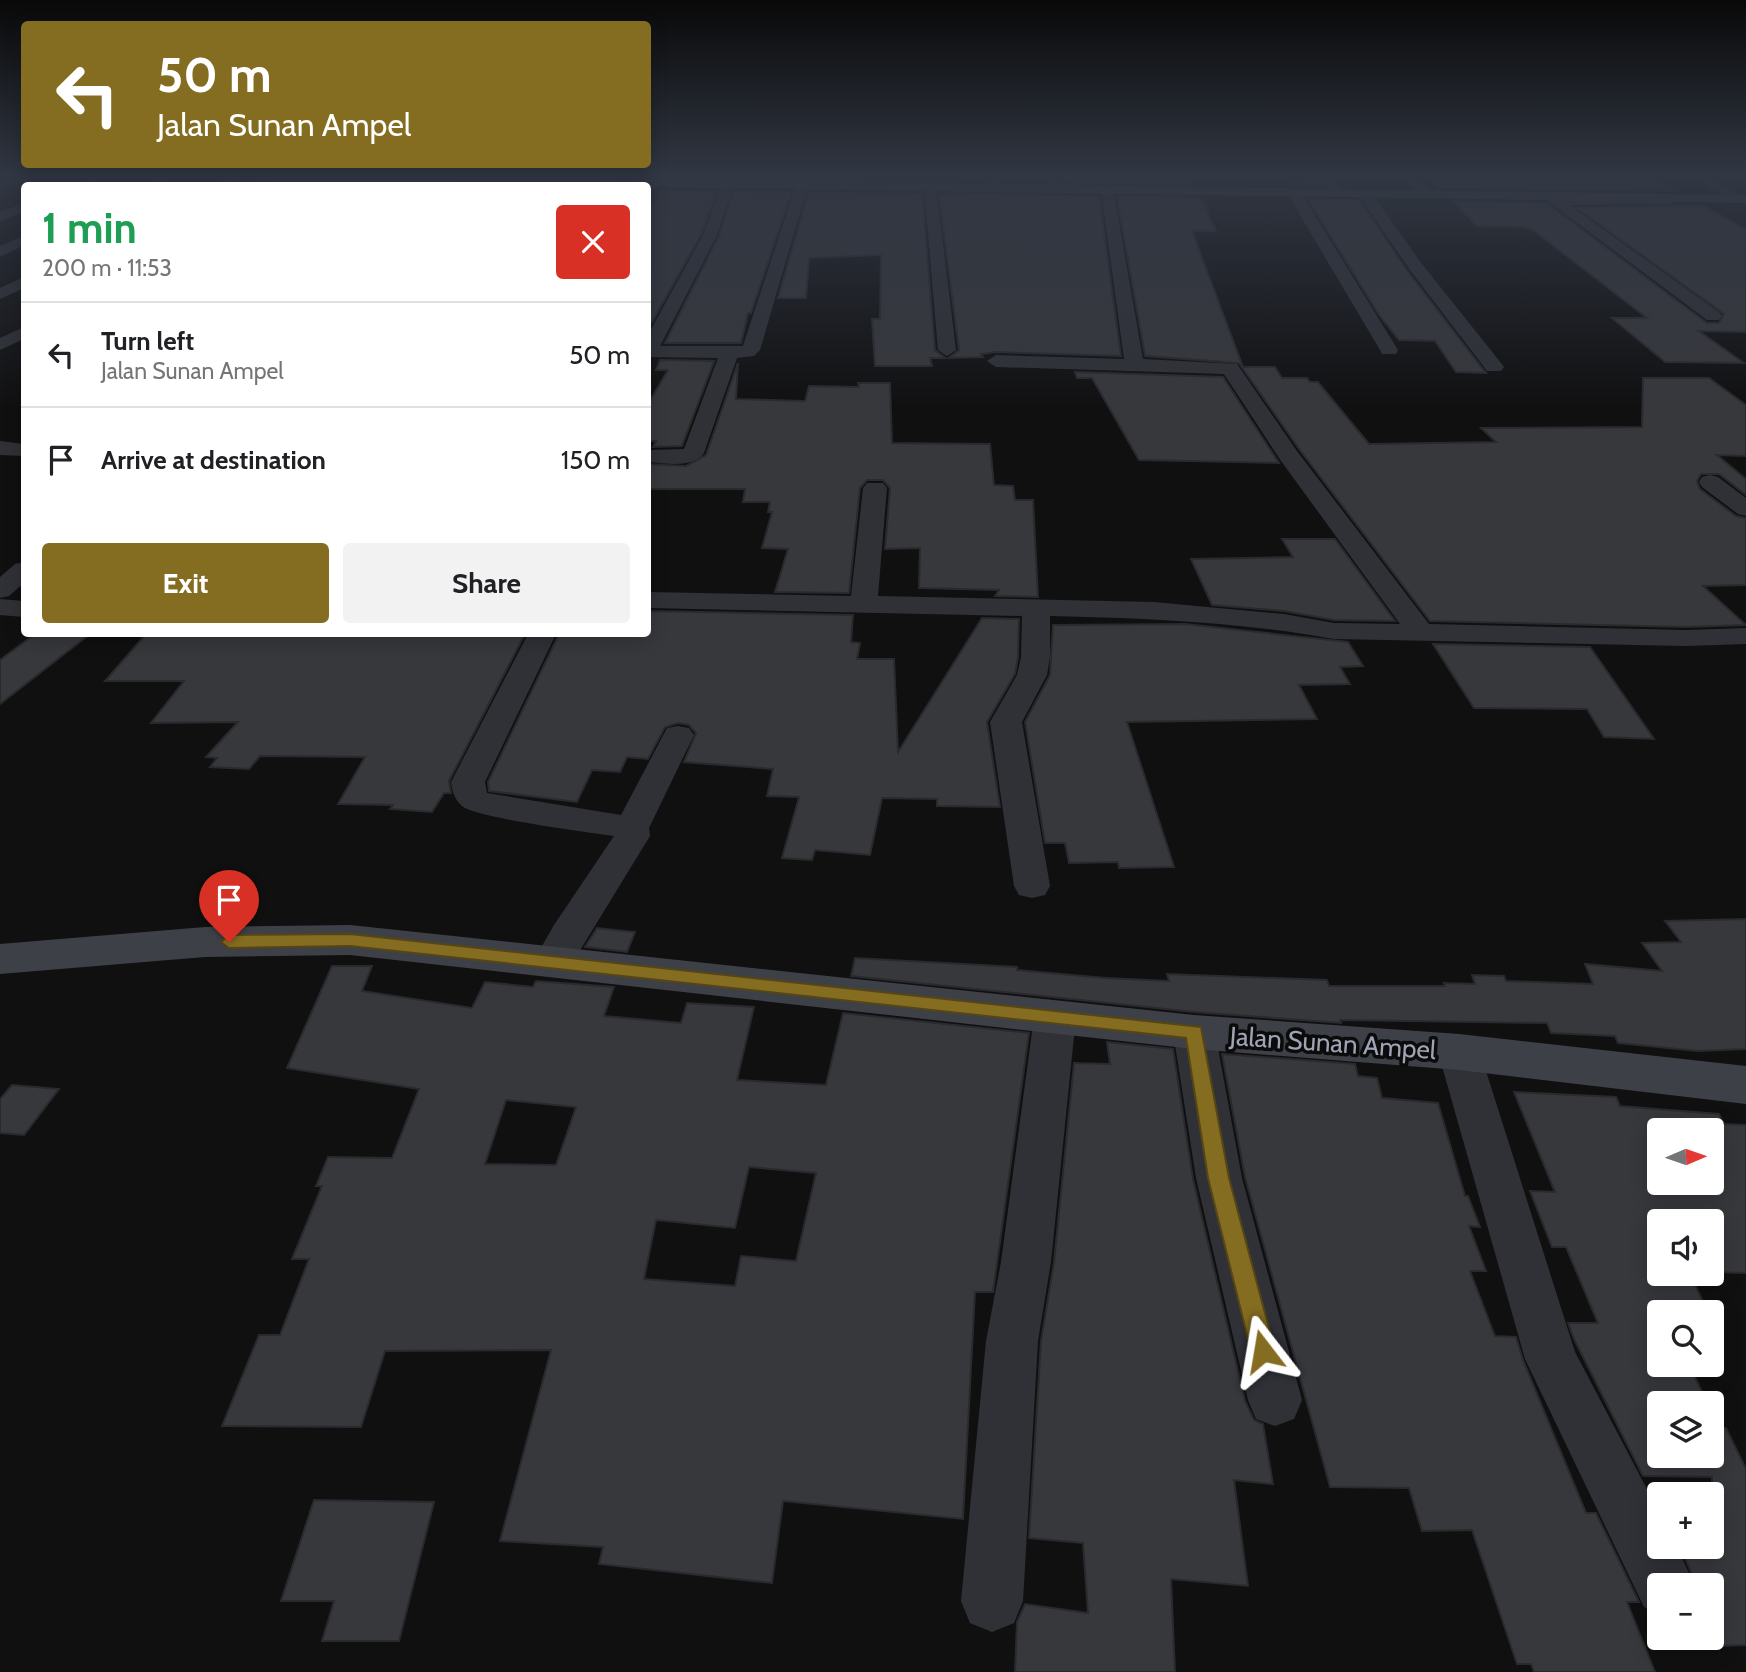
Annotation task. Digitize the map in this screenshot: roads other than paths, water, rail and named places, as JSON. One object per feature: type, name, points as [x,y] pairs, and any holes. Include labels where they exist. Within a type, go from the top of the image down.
[{"type":"main road","name":"Jalan Sunan Ampel","points":[[0,959],[205,942],[569,935],[1055,1017],[1195,1032],[1459,1052],[1746,1085]]},
{"type":"street","points":[[651,345],[700,252]]},
{"type":"street","points":[[651,351],[729,353],[751,350],[781,252]]},
{"type":"street","points":[[937,252],[947,350]]},
{"type":"street","points":[[1120,252],[1134,360],[1138,365]]},
{"type":"street","points":[[1330,252],[1389,349]]},
{"type":"street","points":[[1405,252],[1494,367]]},
{"type":"street","points":[[1625,252],[1713,316]]},
{"type":"street","points":[[0,285],[21,283]]},
{"type":"street","points":[[0,294],[21,283]]},
{"type":"street","points":[[0,345],[21,334]]},
{"type":"street","points":[[651,456],[683,457],[693,453],[729,353]]},
{"type":"street","points":[[996,361],[1230,368],[1289,456],[1421,633]]},
{"type":"street","points":[[0,448],[21,450]]},
{"type":"street","points":[[1710,482],[1746,509]]},
{"type":"street","points":[[864,603],[875,488]]},
{"type":"street","points":[[0,590],[21,572]]},
{"type":"street","points":[[651,600],[1154,610],[1284,622],[1334,631],[1686,638],[1746,636]]},
{"type":"street","points":[[0,607],[21,609]]},
{"type":"street","points":[[1032,886],[1006,722],[1008,712],[1029,683],[1036,656],[1036,607]]},
{"type":"street","points":[[540,637],[468,782],[469,792],[475,800],[621,851]]},
{"type":"street","points":[[569,935],[621,851],[678,735]]},
{"type":"street","points":[[992,1601],[1012,1341],[1026,1262],[1055,1017]]},
{"type":"street","points":[[1195,1032],[1219,1178],[1275,1400]]},
{"type":"street","points":[[1459,1052],[1552,1359],[1659,1573]]}]
